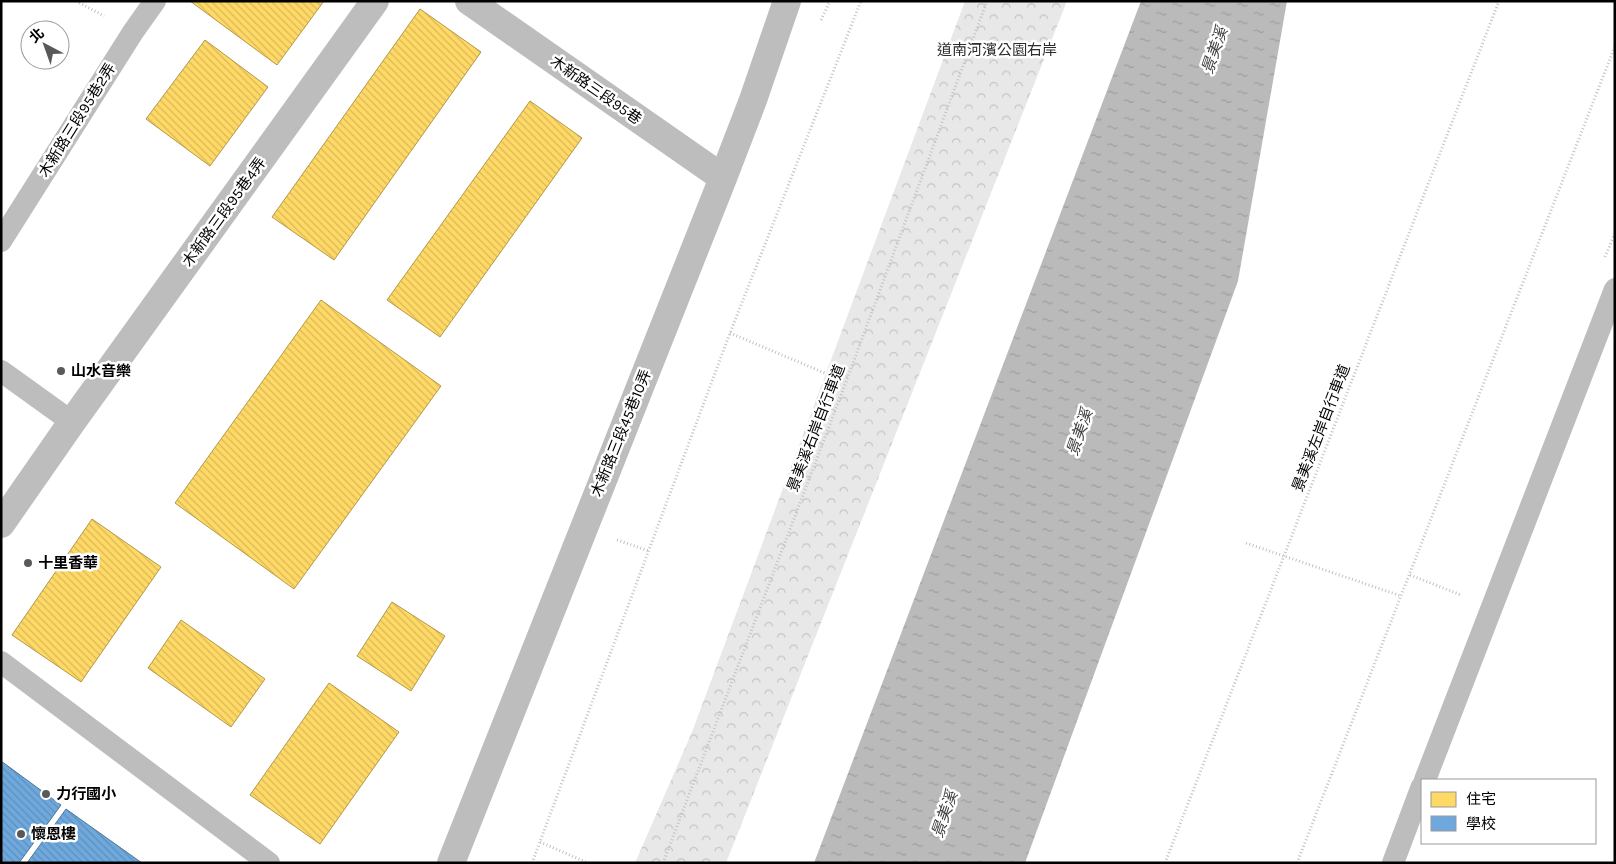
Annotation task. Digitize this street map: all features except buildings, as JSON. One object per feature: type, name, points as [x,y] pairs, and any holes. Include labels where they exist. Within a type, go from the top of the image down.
[{"type":"street","name":"木新路三段95巷4弄","points":[[1,524],[72,422],[375,1]]},
{"type":"street","name":"木新路三段95巷","points":[[469,1],[723,178]]},
{"type":"street","name":"木新路三段45巷10弄","points":[[451,863],[723,178],[753,100],[787,1]]},
{"type":"lane","name":"木新路三段95巷2弄","points":[[1,241],[133,32],[155,1]]},
{"type":"lane","points":[[1425,779],[1615,289]]},
{"type":"lane","points":[[1,371],[72,422]]},
{"type":"lane","points":[[1,662],[269,863]]},
{"type":"lane","points":[[1393,863],[1421,789]]},
{"type":"path","points":[[532,863],[730,333],[861,1]]},
{"type":"path","name":"景美溪右岸自行車道","points":[[663,863],[846,382],[987,1]]},
{"type":"path","name":"景美溪左岸自行車道","points":[[1165,863],[1498,1]]},
{"type":"path","points":[[1297,863],[1615,46]]},
{"type":"path","points":[[730,333],[846,382]]},
{"type":"path","points":[[1246,543],[1401,596]]},
{"type":"path","points":[[1410,575],[1492,607]]},
{"type":"path","points":[[540,842],[588,863]]},
{"type":"green space","name":"道南河濱公園右岸","points":[[965,1],[1067,1],[726,863],[635,863],[692,732]]},
{"type":"water","name":"景美溪","points":[[1141,1],[1287,1],[1238,281],[1025,863],[814,863]]},
{"type":"place","name":"山水音樂","points":[[61,371]]},
{"type":"place","name":"十里香華","points":[[28,563]]},
{"type":"place","name":"力行國小","points":[[46,794]]},
{"type":"place","name":"懷恩樓","points":[[21,834]]}]
